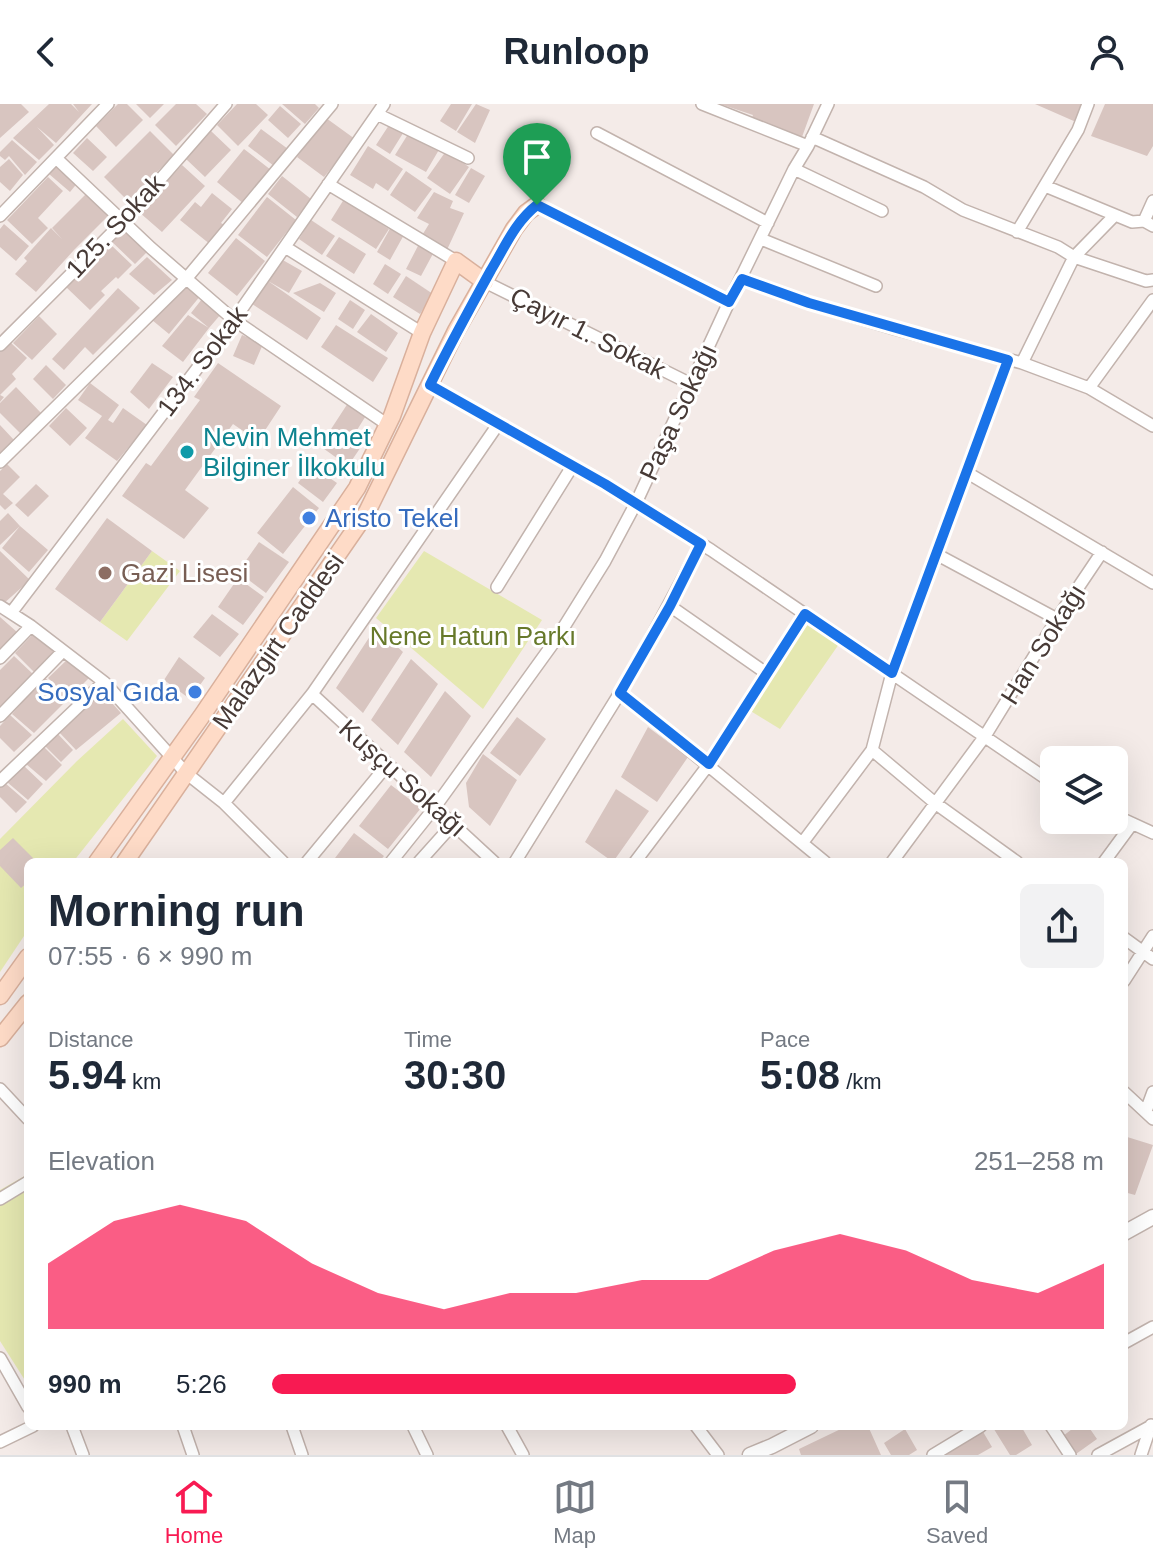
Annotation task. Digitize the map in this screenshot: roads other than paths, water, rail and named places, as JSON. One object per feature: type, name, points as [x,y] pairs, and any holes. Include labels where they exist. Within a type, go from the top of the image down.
[{"type":"main road","name":"Malazgirt Caddesi","points":[[128,858],[367,512],[456,331],[514,229],[526,213],[537,205]]},
{"type":"main road","points":[[456,261],[485,282]]},
{"type":"main road","name":"Malazgirt Caddesi","points":[[100,858],[357,488],[388,425],[422,333],[456,261]]},
{"type":"main road","points":[[0,996],[24,963]]},
{"type":"main road","points":[[0,1038],[24,1008]]},
{"type":"street","points":[[0,216],[108,104]]},
{"type":"street","name":"125. Sokak","points":[[0,345],[123,222],[226,104]]},
{"type":"street","points":[[0,462],[186,279],[332,104]]},
{"type":"street","points":[[702,104],[924,187],[963,210],[1058,247],[1074,257],[1146,281],[1153,280]]},
{"type":"street","name":"Paşa Sokağı","points":[[394,858],[435,807],[557,638],[605,561],[636,503],[729,302],[828,104]]},
{"type":"street","points":[[1017,232],[1078,130],[1088,104]]},
{"type":"street","points":[[380,109],[468,158]]},
{"type":"street","name":"134. Sokak","points":[[5,610],[234,320],[380,109]]},
{"type":"street","points":[[597,133],[768,223]]},
{"type":"street","points":[[56,158],[234,320],[388,425]]},
{"type":"street","points":[[794,169],[882,211]]},
{"type":"street","points":[[328,184],[456,261]]},
{"type":"street","points":[[1045,186],[1132,222],[1148,223],[1153,201]]},
{"type":"street","points":[[537,205],[729,302]]},
{"type":"street","points":[[1022,363],[1074,257],[1115,215]]},
{"type":"street","points":[[761,239],[876,286]]},
{"type":"street","points":[[285,247],[422,333]]},
{"type":"street","points":[[742,279],[809,303],[1022,363],[1089,388],[1153,426]]},
{"type":"street","name":"Çayır 1. Sokak","points":[[485,282],[691,384]]},
{"type":"street","points":[[1089,388],[1153,300]]},
{"type":"street","points":[[803,842],[872,750],[892,673],[1008,360]]},
{"type":"street","points":[[430,385],[573,465],[701,544],[1040,774]]},
{"type":"street","points":[[224,803],[312,694],[499,423]]},
{"type":"street","points":[[497,587],[573,465]]},
{"type":"street","points":[[966,472],[1153,583]]},
{"type":"street","points":[[517,858],[620,693],[701,544]]},
{"type":"street","name":"Han Sokağı","points":[[895,858],[985,736],[1102,552]]},
{"type":"street","points":[[936,554],[1057,619]]},
{"type":"street","points":[[670,606],[766,673]]},
{"type":"street","points":[[5,610],[104,682],[186,773],[224,803],[279,858]]},
{"type":"street","points":[[638,858],[709,764],[805,614]]},
{"type":"street","points":[[0,658],[31,626]]},
{"type":"street","points":[[0,716],[63,651]]},
{"type":"street","points":[[0,781],[104,682]]},
{"type":"street","points":[[620,693],[821,858]]},
{"type":"street","name":"Kuşçu Sokağı","points":[[312,694],[490,858]]},
{"type":"street","points":[[872,750],[1001,858]]},
{"type":"street","points":[[310,858],[388,764]]},
{"type":"street","points":[[1128,822],[1153,833]]},
{"type":"street","points":[[423,858],[454,823]]},
{"type":"street","points":[[1107,858],[1132,824]]},
{"type":"street","points":[[1128,977],[1148,955],[1153,936]]},
{"type":"street","points":[[1128,941],[1148,955]]},
{"type":"street","points":[[0,1089],[24,1115]]},
{"type":"street","points":[[1149,1115],[1153,1092]]},
{"type":"street","points":[[1128,1096],[1149,1115]]},
{"type":"street","points":[[0,1199],[24,1184]]},
{"type":"street","points":[[1128,1231],[1153,1217]]},
{"type":"street","points":[[1128,1341],[1153,1327]]},
{"type":"street","points":[[0,1358],[24,1400]]},
{"type":"street","points":[[1098,1455],[1152,1422]]},
{"type":"street","points":[[1141,1455],[1152,1422]]},
{"type":"street","points":[[0,1442],[25,1430]]},
{"type":"street","points":[[74,1430],[83,1455]]},
{"type":"street","points":[[184,1430],[193,1455]]},
{"type":"street","points":[[293,1430],[302,1455]]},
{"type":"street","points":[[415,1430],[427,1455]]},
{"type":"street","points":[[509,1430],[523,1455]]},
{"type":"street","points":[[699,1430],[718,1455]]},
{"type":"street","points":[[750,1455],[803,1430]]},
{"type":"street","points":[[933,1455],[974,1430]]},
{"type":"street","points":[[1054,1430],[1070,1455]]},
{"type":"place","name":"Nevin Mehmet Bilginer İlkokulu","points":[[187,452]]},
{"type":"place","name":"Aristo Tekel","points":[[309,518]]},
{"type":"place","name":"Gazi Lisesi","points":[[105,573]]},
{"type":"place","name":"Sosyal Gıda","points":[[195,692]]},
{"type":"park label","name":"Nene Hatun Parkı","points":[[473,636]]}]
